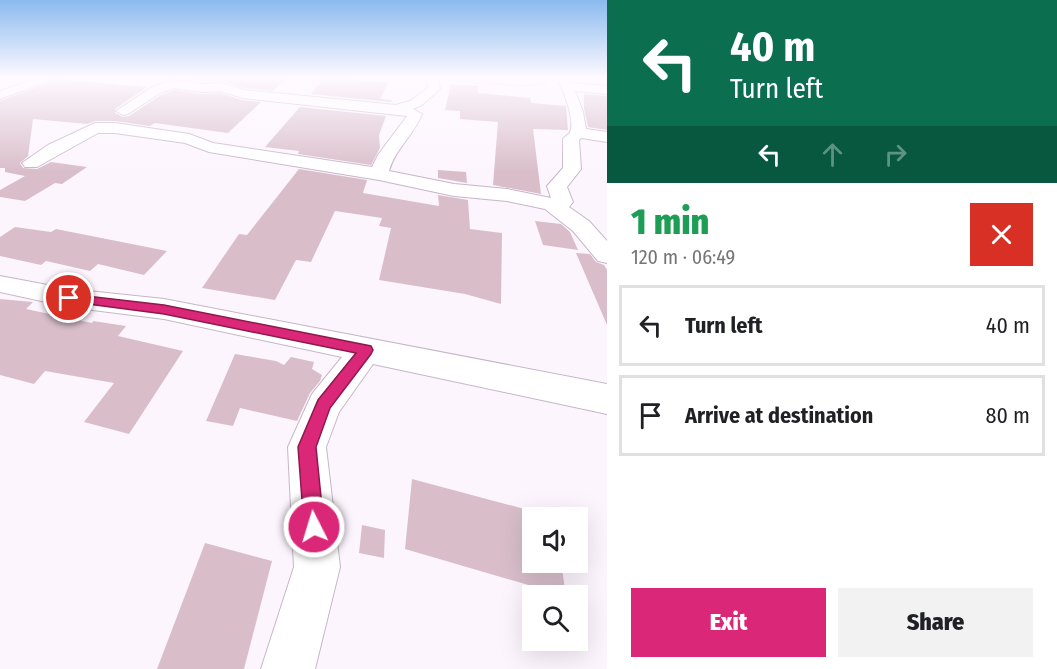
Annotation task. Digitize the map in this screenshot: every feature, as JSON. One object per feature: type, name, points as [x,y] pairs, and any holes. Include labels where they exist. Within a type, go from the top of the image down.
[{"type":"street","points":[[379,174],[385,155],[412,122],[415,114],[397,109]]},
{"type":"street","points":[[31,163],[95,129],[115,128],[189,139],[209,147],[379,174],[454,190],[507,195],[552,204],[563,202],[557,186],[572,168],[571,140],[578,133],[578,118],[575,109]]},
{"type":"street","points":[[578,133],[607,137]]},
{"type":"street","points":[[552,204],[581,226],[607,256]]},
{"type":"street","points":[[0,284],[69,298],[164,309],[607,399]]},
{"type":"street","points":[[288,669],[317,567],[307,447],[324,405],[366,350]]},
{"type":"building","points":[[0,109],[115,109],[115,113],[123,117],[139,109],[253,109],[228,133],[155,123],[150,126],[115,121],[95,121],[87,124],[33,119],[28,156],[20,163],[23,168],[37,169],[51,162],[87,167],[62,184],[55,183],[25,201],[0,197],[0,190],[25,176],[5,172],[5,168],[0,168]]},
{"type":"building","points":[[298,109],[386,116],[379,135],[380,148],[371,165],[265,147]]},
{"type":"building","points":[[566,109],[568,130],[533,129],[541,194],[493,185],[498,122],[460,119],[460,111],[445,110]]},
{"type":"building","points":[[584,109],[607,109],[607,130],[588,127]]},
{"type":"building","points":[[299,169],[367,180],[363,193],[439,206],[438,195],[468,200],[470,229],[502,233],[501,304],[465,294],[379,280],[391,228],[379,226],[382,218],[335,211],[311,262],[296,260],[275,300],[202,288],[239,234],[247,235]]},
{"type":"building","points":[[438,170],[466,172],[467,183],[438,178]]},
{"type":"building","points":[[535,221],[561,224],[570,232],[578,250],[543,245]]},
{"type":"building","points":[[15,227],[51,232],[56,229],[167,251],[144,275],[98,264],[90,271],[46,261],[41,265],[0,256],[0,237]]},
{"type":"building","points":[[576,253],[590,254],[607,270],[607,325]]},
{"type":"building","points":[[0,299],[33,302],[26,309],[92,323],[93,321],[126,326],[118,336],[183,351],[129,434],[84,422],[114,383],[45,371],[34,384],[0,375]]},
{"type":"building","points":[[235,354],[276,361],[284,365],[291,357],[314,362],[312,369],[322,375],[310,393],[297,421],[240,408],[233,426],[206,421]]},
{"type":"building","points":[[412,479],[522,508],[522,573],[563,573],[564,585],[528,585],[405,549]]},
{"type":"building","points":[[362,525],[385,530],[384,558],[359,553]]},
{"type":"building","points":[[205,543],[272,561],[244,669],[157,669]]},
{"type":"route","points":[[69,298],[164,309],[366,350],[324,405],[307,447],[314,527]]}]
